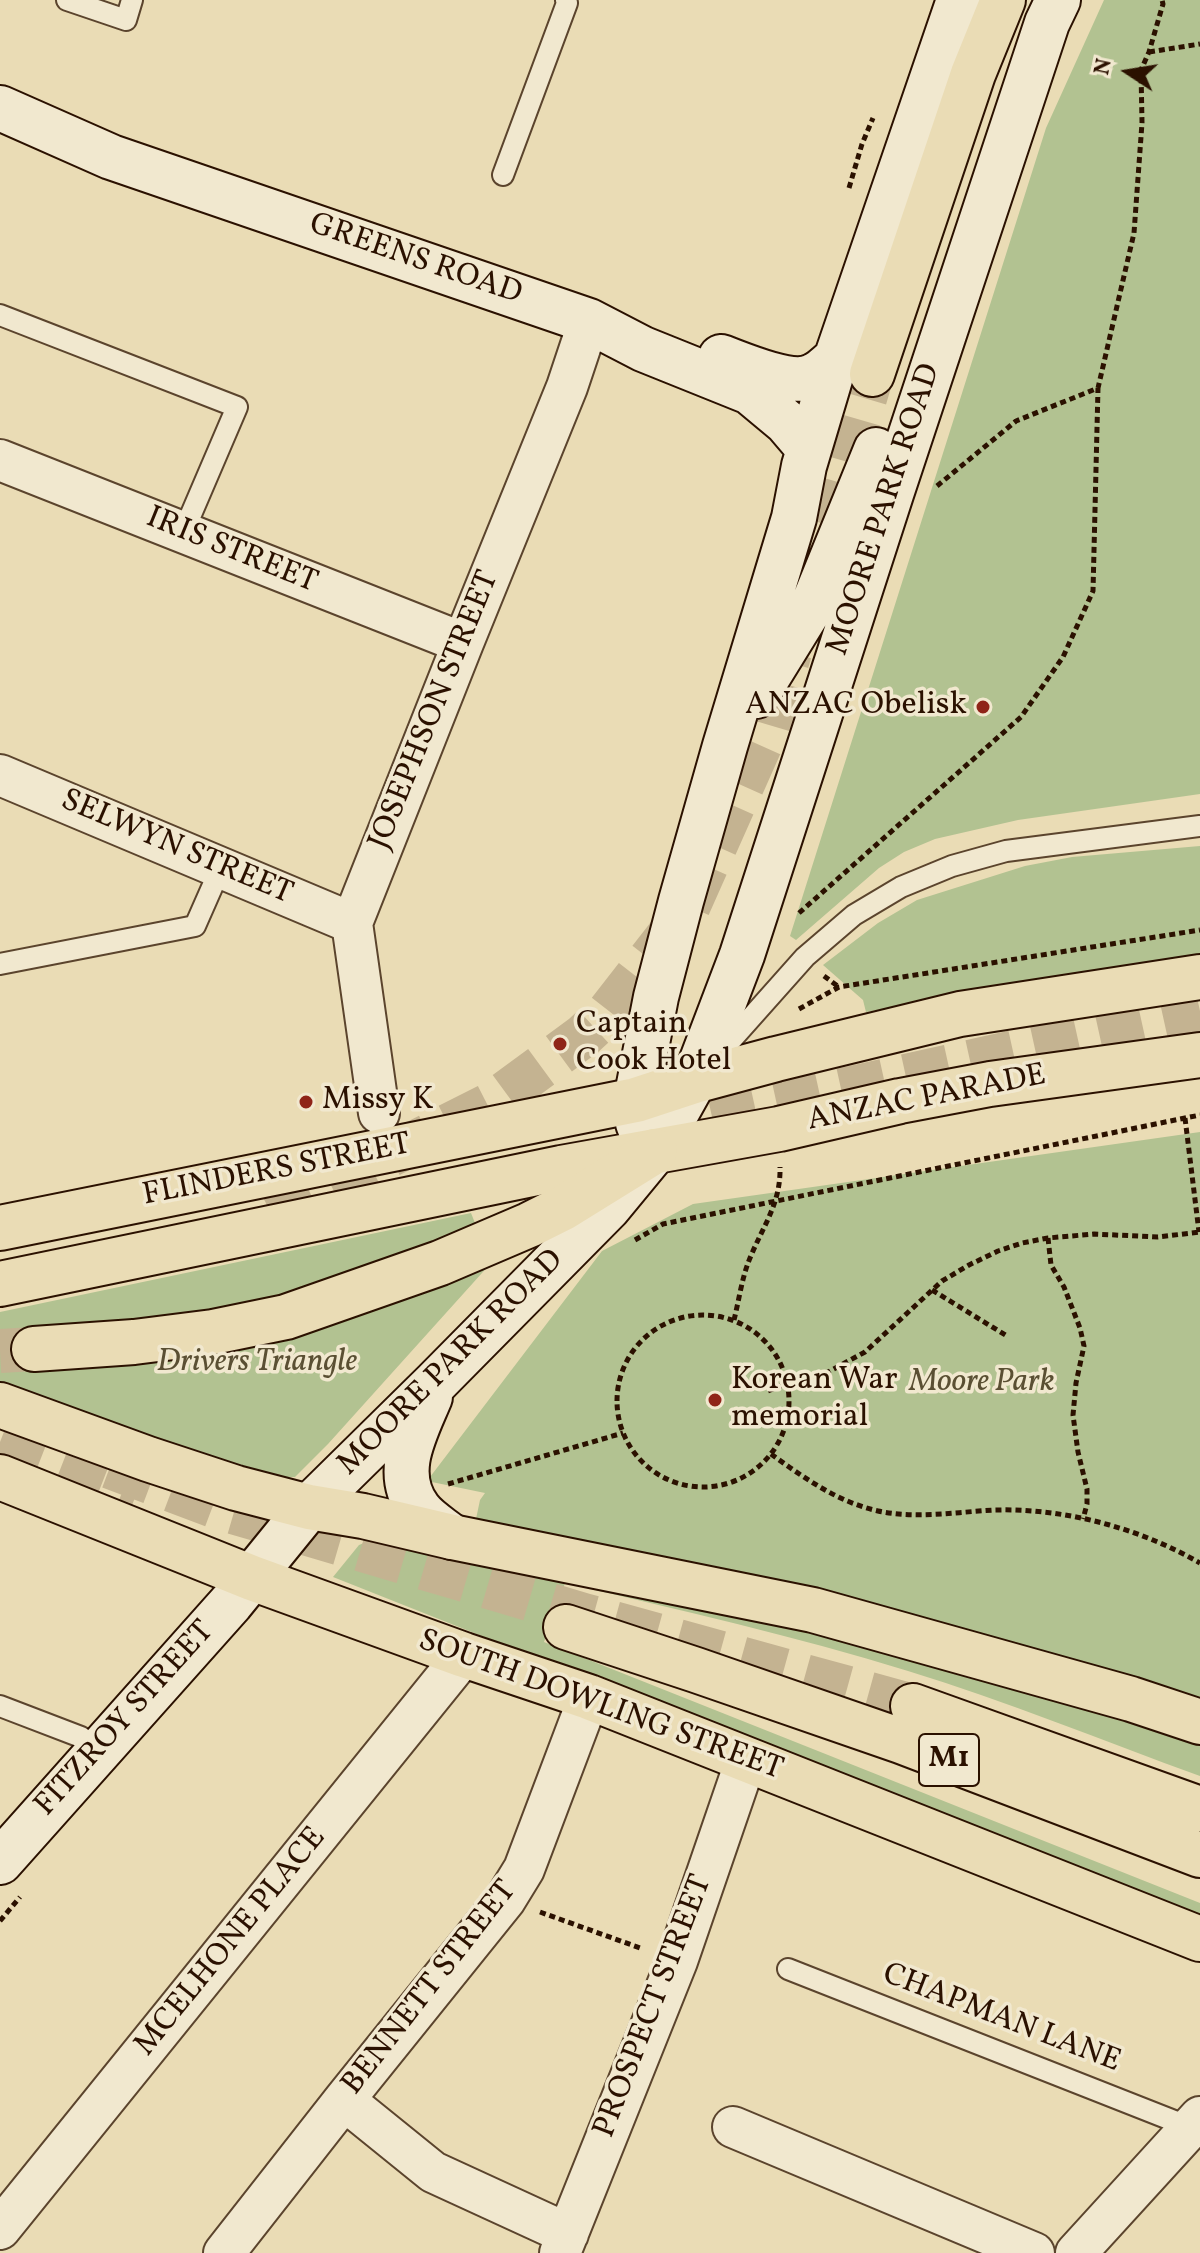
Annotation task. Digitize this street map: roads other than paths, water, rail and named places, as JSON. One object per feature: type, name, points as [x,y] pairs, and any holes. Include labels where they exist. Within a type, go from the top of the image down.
[{"type":"main road","points":[[854,367],[959,0]]},
{"type":"main road","points":[[34,1349],[134,1342],[213,1332],[286,1317],[440,1263],[529,1225],[563,1208],[655,1151],[638,1123],[636,1100],[656,997],[725,746],[794,518],[809,449],[854,367],[1003,0]]},
{"type":"main road","points":[[725,746],[814,602],[863,485],[1024,0]]},
{"type":"main road","name":"MOORE PARK ROAD","points":[[252,1578],[309,1507],[608,1208],[655,1151],[694,1081],[742,955],[909,438],[1047,23],[1058,0]]},
{"type":"main road","name":"GREENS ROAD","points":[[0,108],[111,157],[589,321],[643,349],[750,392],[786,422],[809,449]]},
{"type":"main road","points":[[589,321],[644,328],[755,369],[795,380],[854,367]]},
{"type":"main road","points":[[694,1081],[960,1014],[1200,977]]},
{"type":"main road","name":"ANZAC PARADE","points":[[655,1151],[779,1129],[990,1084],[1200,1055]]},
{"type":"main road","name":"FLINDERS STREET","points":[[0,1228],[636,1100],[694,1081]]},
{"type":"main road","name":"FLINDERS STREET","points":[[0,1284],[655,1151]]},
{"type":"main road","points":[[435,1383],[413,1437],[405,1470],[407,1490],[420,1511],[452,1537]]},
{"type":"main road","points":[[0,1405],[236,1488],[309,1507],[813,1610],[1131,1699],[1200,1722]]},
{"type":"main road","name":"SOUTH DOWLING STREET","points":[[0,1477],[252,1578],[589,1697],[1200,1939]]},
{"type":"main road","name":"FITZROY STREET","points":[[0,1862],[252,1578]]},
{"type":"main road","name":"M1","points":[[566,1627],[901,1741],[1200,1855]]},
{"type":"main road","name":"M1","points":[[913,1706],[1200,1809]]},
{"type":"street","name":"JOSEPHSON STREET","points":[[379,1113],[352,923],[567,387],[589,321]]},
{"type":"street","name":"IRIS STREET","points":[[0,460],[463,643]]},
{"type":"street","name":"SELWYN STREET","points":[[0,775],[352,923]]},
{"type":"street","name":"MCELHONE PLACE","points":[[0,2229],[464,1655]]},
{"type":"street","name":"BENNETT STREET","points":[[224,2253],[505,1900],[524,1869],[589,1697]]},
{"type":"street","name":"PROSPECT STREET","points":[[564,2243],[677,1961],[746,1760]]},
{"type":"street","points":[[344,2100],[433,2172],[564,2243]]},
{"type":"street","points":[[1076,2253],[1196,2122]]},
{"type":"street","points":[[733,2127],[1034,2253]]},
{"type":"street","points":[[0,2236],[21,2253]]},
{"type":"lane","points":[[67,0],[126,20],[132,0]]},
{"type":"lane","points":[[503,175],[566,0]]},
{"type":"lane","points":[[0,315],[237,407],[183,533]]},
{"type":"lane","points":[[694,1081],[805,957],[854,915],[901,887],[952,866],[1006,851],[1200,826]]},
{"type":"lane","points":[[0,964],[195,926],[221,867]]},
{"type":"lane","points":[[0,1706],[81,1737],[99,1750]]},
{"type":"lane","name":"CHAPMAN LANE","points":[[788,1969],[1196,2122]]},
{"type":"tunnel","points":[[828,525],[872,374]]},
{"type":"tunnel","points":[[272,1215],[489,1105],[583,1036],[607,1014],[685,914],[766,732],[790,652]]},
{"type":"tunnel","points":[[648,1133],[1200,1011]]},
{"type":"tunnel","points":[[0,1351],[34,1349]]},
{"type":"tunnel","points":[[0,1442],[136,1495]]},
{"type":"tunnel","points":[[110,1467],[219,1508],[584,1615],[913,1706]]},
{"type":"place","name":"ANZAC Obelisk","points":[[983,707]]},
{"type":"place","name":"Captain Cook Hotel","points":[[560,1044]]},
{"type":"place","name":"Missy K","points":[[306,1102]]},
{"type":"place","name":"Korean War memorial","points":[[715,1400]]},
{"type":"park label","name":"Drivers Triangle","points":[[257,1364]]},
{"type":"park label","name":"Moore Park","points":[[982,1384]]}]
